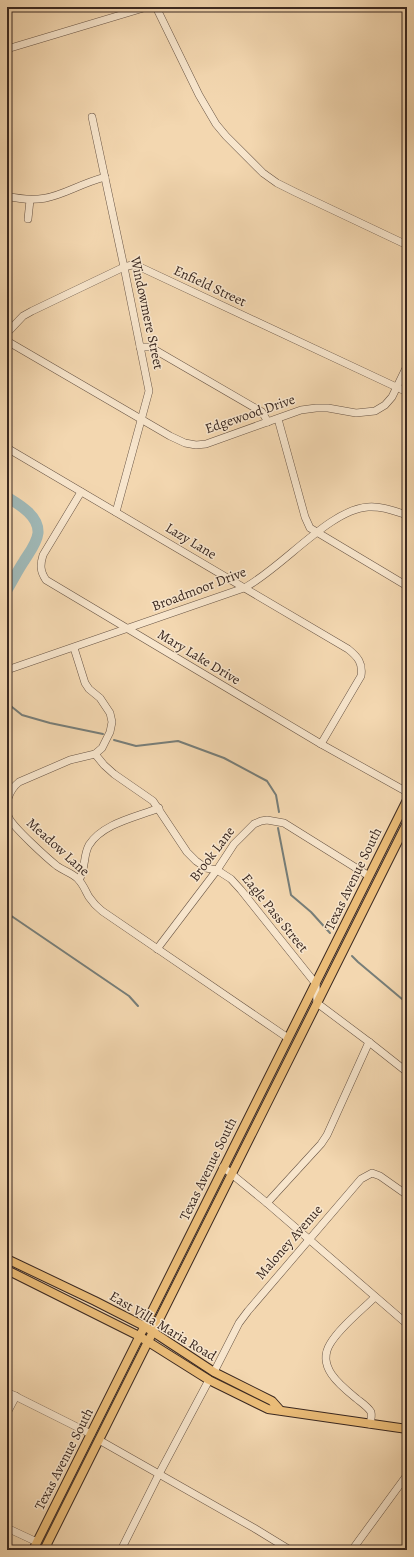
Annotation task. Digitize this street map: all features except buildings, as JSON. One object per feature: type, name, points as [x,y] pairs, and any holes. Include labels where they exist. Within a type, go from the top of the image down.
[{"type":"main road","name":"Texas Avenue South","points":[[33,1550],[407,800]]},
{"type":"main road","name":"Texas Avenue South","points":[[48,1549],[99,1440],[407,823]]},
{"type":"main road","name":"East Villa Maria Road","points":[[7,1259],[144,1326],[214,1372],[272,1401],[280,1410]]},
{"type":"main road","name":"East Villa Maria Road","points":[[7,1270],[139,1336],[209,1380],[268,1409],[404,1429]]},
{"type":"main road","points":[[404,1429],[407,1436]]},
{"type":"street","points":[[7,49],[147,7]]},
{"type":"street","points":[[156,7],[199,95],[216,124],[263,173],[277,183],[295,192],[407,245]]},
{"type":"street","name":"Windowmere Street","points":[[92,117],[149,391],[116,512]]},
{"type":"street","points":[[7,196],[30,200],[52,197],[105,177]]},
{"type":"street","points":[[28,220],[30,200]]},
{"type":"street","name":"Enfield Street","points":[[124,267],[132,265],[140,267],[407,392]]},
{"type":"street","points":[[7,333],[24,316],[32,311],[124,267]]},
{"type":"street","name":"Edgewood Drive","points":[[7,341],[178,441],[196,445],[216,441],[301,410],[328,408],[356,413],[375,411],[385,405],[392,397],[407,366]]},
{"type":"street","points":[[140,347],[150,347],[262,412],[268,422]]},
{"type":"street","points":[[278,419],[305,517],[310,528],[407,586]]},
{"type":"street","name":"Lazy Lane","points":[[7,448],[348,649],[361,664],[361,676],[320,744]]},
{"type":"street","name":"Mary Lake Drive","points":[[81,492],[43,555],[40,564],[41,572],[46,580],[55,587],[320,744],[407,792]]},
{"type":"street","name":"Broadmoor Drive","points":[[7,670],[244,588],[267,574],[340,516],[362,508],[380,508],[407,515]]},
{"type":"street","points":[[74,648],[85,683],[107,706],[112,722],[106,741],[102,748],[95,754]]},
{"type":"street","name":"Eagle Pass Street","points":[[95,754],[114,774],[154,801],[187,852],[206,868],[217,870],[231,879],[316,984]]},
{"type":"street","name":"Meadow Lane","points":[[95,754],[70,760],[19,782],[11,791],[7,804],[9,818],[47,858],[71,873],[79,880],[94,904],[102,911],[288,1038]]},
{"type":"street","points":[[79,880],[84,873],[89,846],[95,838],[121,822],[159,808]]},
{"type":"street","name":"Brook Lane","points":[[156,949],[217,870],[234,844],[254,824],[267,820],[284,823],[369,876]]},
{"type":"street","points":[[316,984],[317,1003],[407,1072]]},
{"type":"street","points":[[267,1202],[321,1144],[369,1042]]},
{"type":"street","points":[[223,1167],[267,1202],[407,1324]]},
{"type":"street","name":"Maloney Avenue","points":[[214,1372],[239,1323],[248,1311],[361,1179],[372,1173],[380,1176],[407,1195]]},
{"type":"street","points":[[370,1424],[371,1413],[338,1383],[330,1372],[326,1361],[327,1352],[334,1338],[376,1297]]},
{"type":"street","points":[[121,1550],[209,1380]]},
{"type":"street","points":[[7,1392],[91,1434]]},
{"type":"street","points":[[7,1413],[16,1396]]},
{"type":"street","points":[[99,1440],[290,1550]]},
{"type":"street","points":[[352,1550],[407,1475]]},
{"type":"street","points":[[7,1528],[37,1542]]},
{"type":"waterway","points":[[7,497],[23,507],[32,516],[38,533],[32,548],[7,590]]},
{"type":"waterway","points":[[7,703],[22,715],[50,723],[103,734]]},
{"type":"waterway","points":[[114,740],[136,746],[178,741],[224,758],[267,781],[276,795],[279,812]]},
{"type":"waterway","points":[[278,828],[291,895],[311,912],[330,933]]},
{"type":"waterway","points":[[7,913],[129,996],[138,1006]]},
{"type":"waterway","points":[[352,956],[407,1002]]}]
